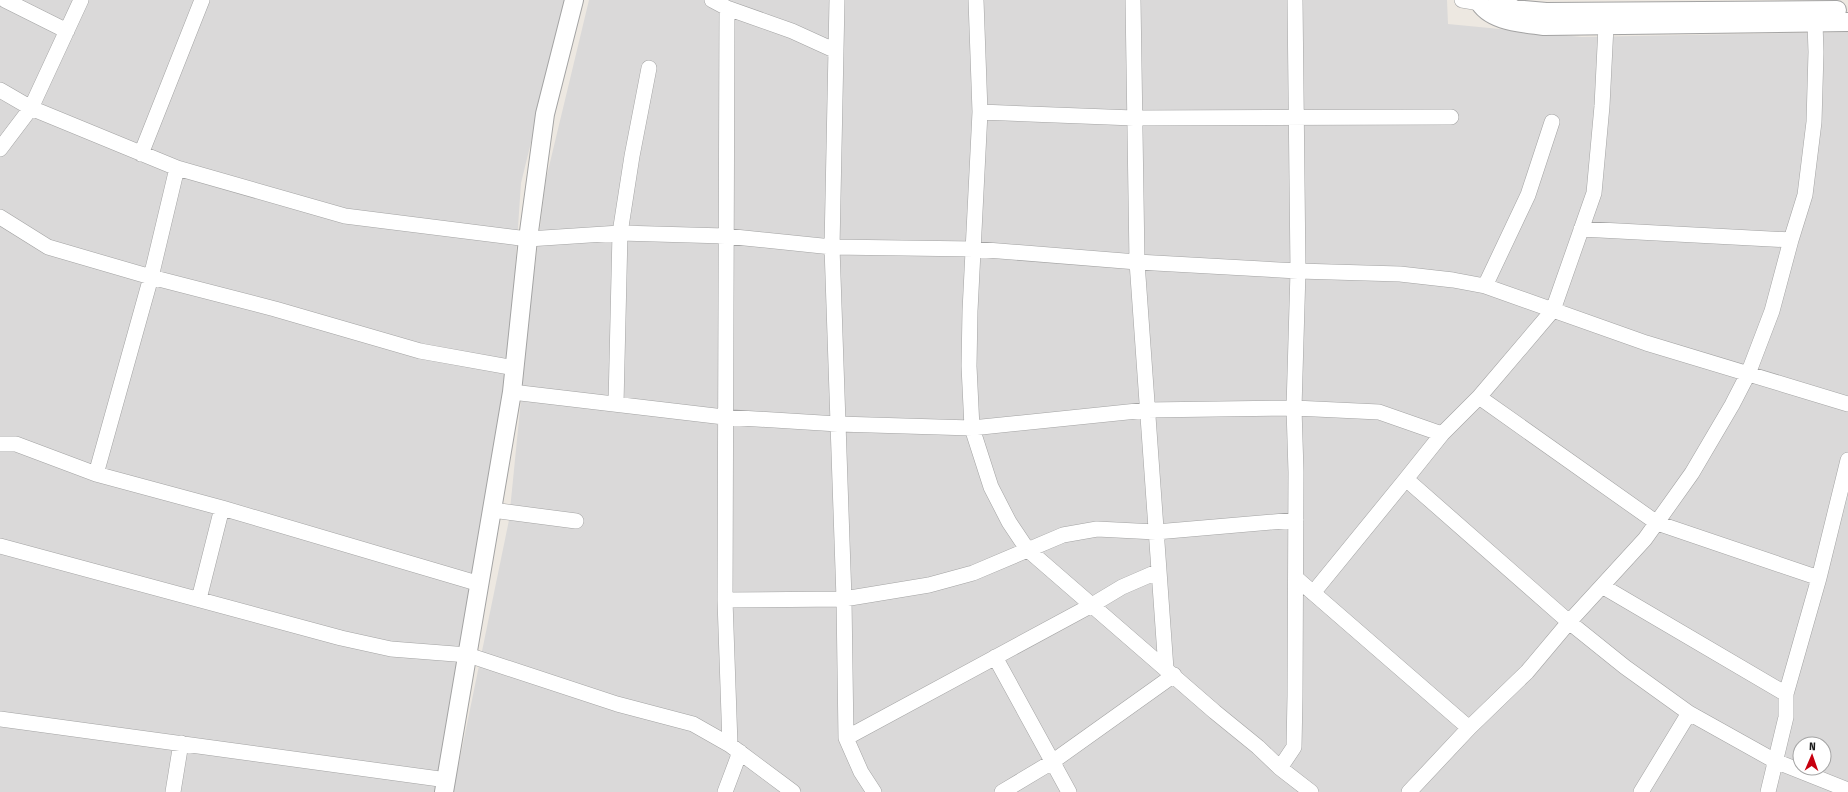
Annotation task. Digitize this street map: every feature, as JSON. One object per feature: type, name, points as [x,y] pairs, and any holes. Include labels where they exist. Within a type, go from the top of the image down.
[{"type":"street","points":[[5,0],[67,30]]},
{"type":"street","points":[[0,149],[32,108],[81,0]]},
{"type":"street","points":[[141,154],[202,0]]},
{"type":"street","points":[[0,719],[181,743],[446,786],[512,392],[528,239],[545,114],[574,0]]},
{"type":"street","points":[[712,0],[727,8],[792,31],[836,51]]},
{"type":"street","points":[[837,0],[832,247],[844,599],[846,738],[861,772],[874,792]]},
{"type":"street","points":[[976,0],[980,112],[969,358],[972,428],[991,487],[1009,522],[1027,549],[1215,712],[1258,747],[1280,768],[1311,792]]},
{"type":"street","points":[[1133,0],[1137,262],[1159,571],[1170,672]]},
{"type":"street","points":[[1280,768],[1294,747],[1296,520],[1294,408],[1298,271],[1295,118],[1295,0]]},
{"type":"street","points":[[1462,0],[1479,1],[1491,14],[1511,21],[1544,26],[1848,22]]},
{"type":"street","points":[[1498,0],[1514,9],[1546,12],[1848,10]]},
{"type":"street","points":[[725,792],[735,749],[725,600],[724,417],[727,8]]},
{"type":"street","points":[[1409,792],[1469,728],[1527,672],[1569,622],[1645,539],[1692,473],[1732,405],[1748,374],[1772,311],[1804,196],[1814,122],[1816,52],[1815,23]]},
{"type":"street","points":[[1313,593],[1442,434],[1478,397],[1553,310],[1594,193],[1602,106],[1606,26]]},
{"type":"street","points":[[616,404],[620,233],[632,156],[649,68]]},
{"type":"street","points":[[0,90],[32,108],[177,168],[345,216],[528,239],[620,233],[725,236],[832,247],[974,249],[1137,262],[1298,271],[1400,274],[1453,280],[1485,286],[1646,343],[1848,404]]},
{"type":"street","points":[[980,112],[1134,118],[1451,117]]},
{"type":"street","points":[[1485,286],[1528,195],[1552,122]]},
{"type":"street","points":[[96,474],[151,277],[177,168]]},
{"type":"street","points":[[0,217],[48,247],[151,277],[275,309],[420,351],[515,368]]},
{"type":"street","points":[[1582,229],[1791,240]]},
{"type":"street","points":[[512,392],[724,417],[838,424],[972,428],[1147,410],[1294,408],[1379,412],[1442,434]]},
{"type":"street","points":[[1478,397],[1657,523],[1819,578]]},
{"type":"street","points":[[0,444],[16,444],[96,474],[222,508],[480,584]]},
{"type":"street","points":[[1768,792],[1786,717],[1786,694],[1819,578],[1848,460]]},
{"type":"street","points":[[1406,479],[1569,622],[1625,667],[1689,713],[1776,761],[1848,790]]},
{"type":"street","points":[[199,599],[222,508]]},
{"type":"street","points":[[492,510],[576,522]]},
{"type":"street","points":[[725,600],[844,599],[929,585],[973,573],[1063,535],[1097,530],[1156,532],[1296,520]]},
{"type":"street","points":[[0,546],[341,638],[391,649],[468,655],[617,704],[693,724],[735,749],[793,792]]},
{"type":"street","points":[[846,738],[1092,605],[1122,587],[1159,571]]},
{"type":"street","points":[[1296,578],[1469,728]]},
{"type":"street","points":[[1602,586],[1786,694]]},
{"type":"street","points":[[995,657],[1069,792]]},
{"type":"street","points":[[1002,792],[1052,762],[1170,672]]},
{"type":"street","points":[[1641,792],[1689,713]]},
{"type":"street","points":[[173,792],[181,743]]},
{"type":"shaded area","points":[[0,0],[566,0],[521,183],[509,360],[459,666],[434,792],[0,792]]},
{"type":"shaded area","points":[[589,0],[1447,0],[1448,24],[1582,37],[1848,32],[1848,792],[453,792],[509,520],[531,299],[546,179]]}]
